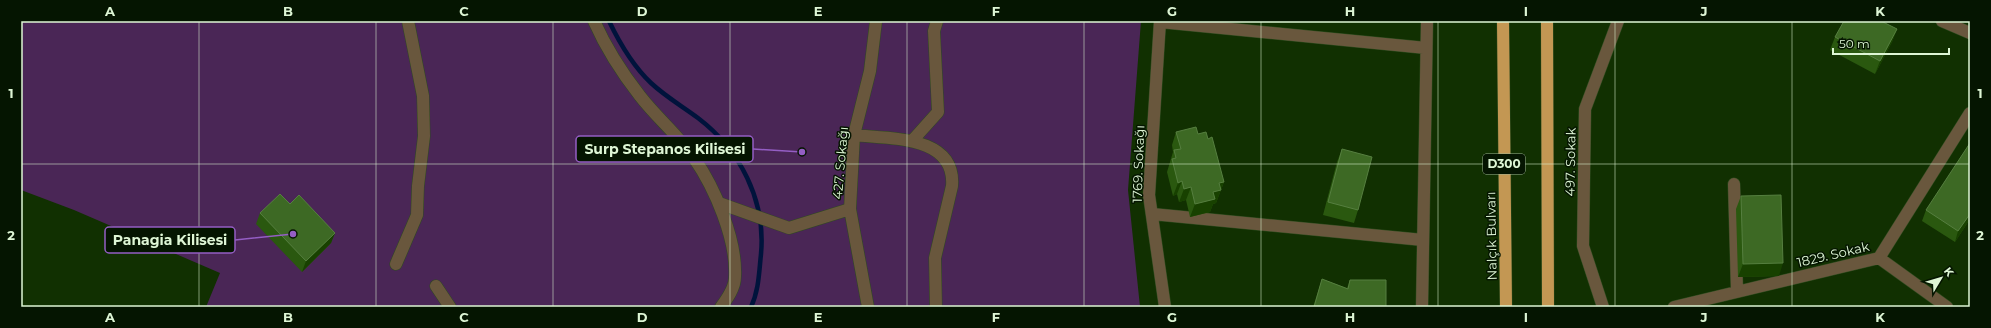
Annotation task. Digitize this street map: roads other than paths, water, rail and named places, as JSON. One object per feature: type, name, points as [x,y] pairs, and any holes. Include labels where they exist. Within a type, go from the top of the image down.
[{"type":"highway","name":"Nalçık Bulvarı","points":[[1502,21],[1506,307]]},
{"type":"highway","points":[[1547,21],[1548,307]]},
{"type":"street","points":[[396,264],[417,215],[418,186],[424,136],[423,96],[408,21]]},
{"type":"street","points":[[594,21],[610,52],[640,96],[694,157],[704,172],[719,203],[728,232],[735,278],[728,298],[721,307]]},
{"type":"street","name":"427. Sokağı","points":[[868,307],[850,208],[854,135],[870,71],[876,21]]},
{"type":"street","points":[[912,141],[938,112],[934,31],[937,21]]},
{"type":"street","points":[[1422,307],[1427,21]]},
{"type":"street","name":"497. Sokak","points":[[1603,307],[1583,246],[1585,109],[1618,21]]},
{"type":"street","points":[[1942,21],[1970,33]]},
{"type":"street","points":[[1160,22],[1426,48]]},
{"type":"street","name":"1769. Sokağı","points":[[1160,22],[1149,195],[1165,307]]},
{"type":"street","name":"1829. Sokak","points":[[1674,307],[1879,258],[1970,113]]},
{"type":"street","points":[[854,135],[912,141],[940,152],[949,165],[953,179],[935,258],[936,307]]},
{"type":"street","points":[[1734,184],[1737,292]]},
{"type":"street","points":[[719,203],[789,228],[850,208]]},
{"type":"street","points":[[1152,214],[1423,240]]},
{"type":"street","points":[[1879,258],[1947,307]]},
{"type":"street","points":[[436,286],[450,307]]},
{"type":"waterway","points":[[609,21],[627,54],[644,76],[662,93],[698,118],[713,131],[738,161],[747,178],[759,214],[761,234],[761,254],[758,281],[756,294],[751,307]]},
{"type":"place","name":"Surp Stepanos Kilisesi","points":[[802,152]]},
{"type":"place","name":"Panagia Kilisesi","points":[[293,234]]}]
